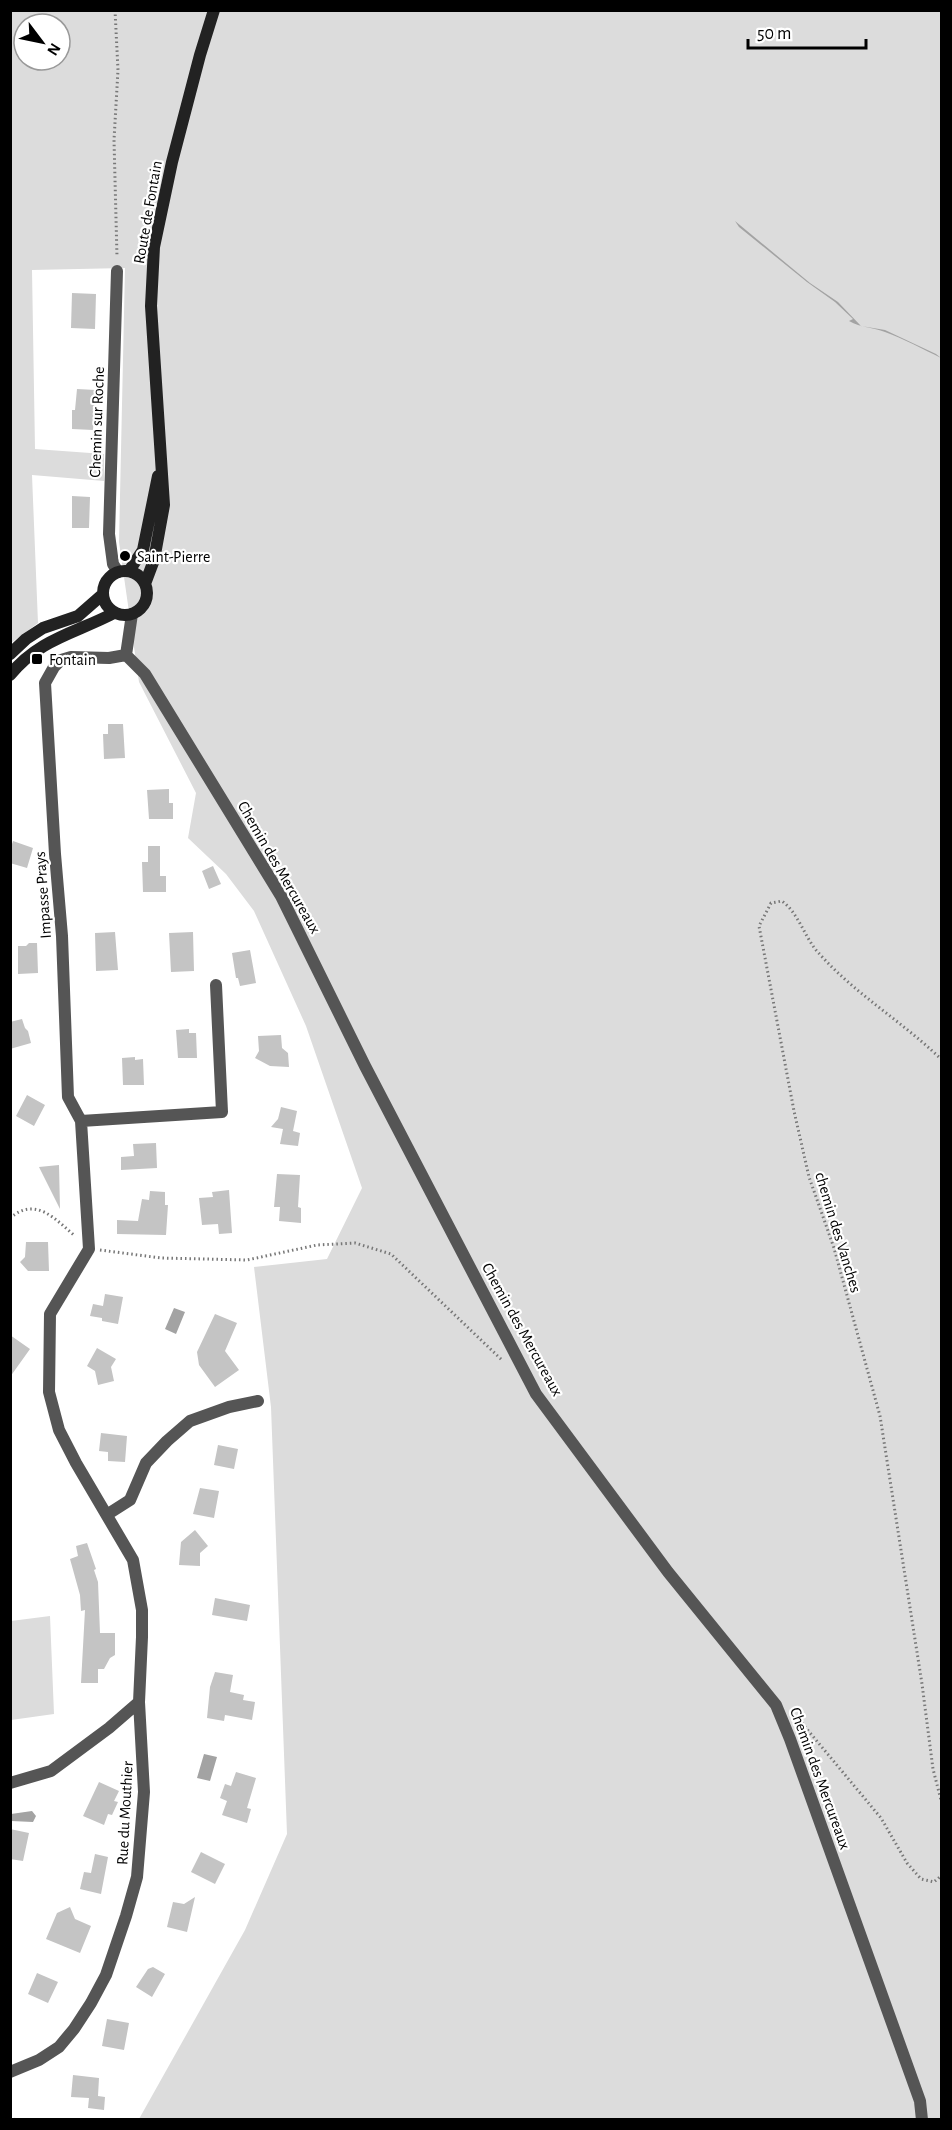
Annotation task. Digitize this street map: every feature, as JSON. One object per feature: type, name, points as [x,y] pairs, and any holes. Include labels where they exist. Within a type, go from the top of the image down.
[{"type":"street","name":"Route de Fontain","points":[[145,584],[154,560],[164,505],[151,306],[154,247],[172,162],[214,10]]},
{"type":"street","name":"Chemin sur Roche","points":[[117,271],[109,534],[113,564],[124,572]]},
{"type":"street","name":"Route de Fontain","points":[[124,572],[143,550],[161,460]]},
{"type":"street","points":[[124,572],[136,574],[145,584],[147,598],[139,611],[120,615],[114,613],[104,602],[102,595],[106,580],[124,572]]},
{"type":"street","points":[[10,654],[26,639],[43,628],[78,616],[102,595]]},
{"type":"street","points":[[10,675],[21,662],[49,641],[114,613]]},
{"type":"street","points":[[126,655],[132,614]]},
{"type":"street","name":"Impasse Prays","points":[[88,1249],[81,1121],[68,1097],[62,936],[45,683],[61,660],[70,657],[109,658],[126,655]]},
{"type":"street","name":"Chemin des Mercureaux","points":[[126,655],[145,674],[281,896],[365,1066],[536,1394],[668,1572],[776,1705],[920,2101],[922,2120]]},
{"type":"street","points":[[81,1121],[222,1112],[216,985]]},
{"type":"street","name":"Rue du Mouthier","points":[[10,2072],[39,2060],[59,2047],[91,2003],[106,1975],[137,1877],[143,1814],[143,1752],[139,1702],[142,1610],[133,1560],[58,1430],[49,1392],[50,1314],[88,1249]]},
{"type":"street","points":[[108,1514],[130,1500],[146,1463],[166,1441],[190,1421],[229,1407],[258,1401]]},
{"type":"street","points":[[10,1783],[51,1771],[109,1728],[139,1702]]},
{"type":"path","points":[[114,10],[118,70],[114,140],[117,271]]},
{"type":"path","name":"chemin des Vanches","points":[[942,1060],[856,988],[816,950],[789,907],[782,902],[771,903],[759,926],[794,1111],[809,1177],[834,1248],[880,1416],[933,1769],[942,1804]]},
{"type":"path","points":[[10,1218],[26,1209],[37,1209],[51,1215],[88,1249],[161,1258],[247,1260],[317,1245],[355,1243],[391,1254],[510,1369]]},
{"type":"path","points":[[776,1705],[795,1715],[881,1818],[907,1863],[921,1879],[934,1881],[942,1875]]},
{"type":"path","points":[[10,2118],[17,2120]]},
{"type":"shaded area","points":[[11,11],[941,11],[941,2119],[139,2119],[245,1930],[287,1834],[271,1407],[254,1267],[327,1259],[362,1188],[306,1026],[254,911],[226,874],[188,838],[196,793],[139,682],[119,542],[125,268],[32,270],[35,449],[104,454],[104,481],[32,475],[38,623],[11,643]]},
{"type":"shaded area","points":[[735,221],[810,283],[838,302],[861,326],[849,321],[853,319],[835,302],[807,282],[739,227]]},
{"type":"shaded area","points":[[863,326],[885,330],[941,358],[880,330]]},
{"type":"shaded area","points":[[174,1308],[185,1312],[176,1334],[165,1329]]},
{"type":"shaded area","points":[[50,1616],[54,1714],[11,1720],[11,1621]]},
{"type":"shaded area","points":[[204,1754],[217,1757],[210,1781],[197,1778]]},
{"type":"shaded area","points":[[32,1811],[36,1816],[33,1822],[11,1821],[11,1814]]},
{"type":"building","points":[[72,293],[96,294],[95,329],[71,328]]},
{"type":"building","points":[[77,389],[96,390],[93,430],[72,429],[72,410],[75,410]]},
{"type":"building","points":[[72,496],[90,497],[89,528],[72,528]]},
{"type":"building","points":[[108,724],[123,724],[125,758],[104,759],[103,734],[108,734]]},
{"type":"building","points":[[169,789],[169,803],[173,803],[173,819],[149,819],[147,790]]},
{"type":"building","points":[[13,841],[33,848],[27,868],[10,863]]},
{"type":"building","points":[[148,846],[160,846],[160,876],[166,876],[166,892],[143,892],[142,862],[148,862]]},
{"type":"building","points":[[213,866],[221,884],[209,889],[202,871]]},
{"type":"building","points":[[115,932],[118,970],[96,971],[95,933]]},
{"type":"building","points":[[193,932],[194,971],[171,972],[169,933]]},
{"type":"building","points":[[29,943],[37,943],[38,973],[18,974],[18,946],[26,946]]},
{"type":"building","points":[[250,950],[256,983],[240,986],[236,978],[232,953]]},
{"type":"building","points":[[22,1019],[31,1043],[10,1049],[10,1022]]},
{"type":"building","points":[[189,1029],[189,1033],[196,1033],[197,1058],[178,1058],[176,1030]]},
{"type":"building","points":[[281,1035],[282,1048],[288,1053],[289,1067],[270,1066],[255,1058],[259,1051],[258,1036]]},
{"type":"building","points":[[135,1057],[135,1060],[143,1059],[144,1085],[123,1085],[122,1058]]},
{"type":"building","points":[[27,1095],[45,1105],[34,1126],[16,1116]]},
{"type":"building","points":[[281,1107],[297,1111],[293,1131],[300,1133],[298,1146],[280,1144],[283,1129],[271,1127],[278,1119]]},
{"type":"building","points":[[156,1143],[157,1168],[121,1170],[121,1157],[134,1156],[133,1144]]},
{"type":"building","points":[[59,1165],[60,1209],[39,1167]]},
{"type":"building","points":[[277,1174],[300,1175],[298,1207],[301,1208],[301,1223],[279,1221],[280,1207],[274,1207]]},
{"type":"building","points":[[229,1190],[232,1233],[219,1234],[218,1224],[202,1225],[199,1198],[213,1197],[212,1192]]},
{"type":"building","points":[[150,1191],[165,1192],[165,1205],[168,1205],[166,1235],[117,1234],[117,1220],[138,1221],[142,1199],[149,1200]]},
{"type":"building","points":[[26,1242],[48,1242],[49,1271],[28,1271],[20,1262],[25,1257]]},
{"type":"building","points":[[105,1294],[123,1297],[118,1324],[90,1316],[93,1304],[103,1306]]},
{"type":"building","points":[[215,1314],[237,1323],[225,1351],[239,1370],[215,1387],[199,1365],[197,1352]]},
{"type":"building","points":[[10,1335],[30,1349],[10,1377]]},
{"type":"building","points":[[97,1348],[116,1359],[111,1367],[114,1381],[98,1385],[95,1371],[87,1366]]},
{"type":"building","points":[[101,1433],[127,1436],[125,1462],[108,1461],[108,1452],[99,1451]]},
{"type":"building","points":[[218,1445],[238,1449],[234,1469],[214,1465]]},
{"type":"building","points":[[200,1488],[219,1491],[214,1518],[193,1514]]},
{"type":"building","points":[[195,1530],[208,1546],[200,1553],[200,1566],[179,1565],[181,1542]]},
{"type":"building","points":[[87,1543],[98,1582],[100,1633],[115,1633],[115,1655],[110,1658],[104,1669],[98,1669],[98,1683],[81,1683],[85,1610],[81,1611],[80,1595],[70,1559],[78,1556],[76,1546]]},
{"type":"building","points":[[215,1598],[250,1605],[247,1621],[212,1615]]},
{"type":"building","points":[[215,1672],[233,1675],[230,1692],[244,1695],[243,1700],[255,1702],[252,1720],[225,1715],[224,1721],[207,1718],[210,1687]]},
{"type":"building","points":[[236,1772],[256,1778],[247,1808],[251,1809],[247,1823],[222,1815],[227,1801],[220,1798],[225,1784],[231,1786]]},
{"type":"building","points":[[99,1782],[119,1791],[114,1801],[118,1802],[112,1815],[108,1814],[104,1825],[83,1816]]},
{"type":"building","points":[[10,1829],[29,1833],[23,1861],[10,1859]]},
{"type":"building","points":[[201,1852],[225,1864],[215,1884],[191,1872]]},
{"type":"building","points":[[95,1854],[108,1857],[101,1894],[80,1889],[84,1872],[91,1873]]},
{"type":"building","points":[[195,1897],[187,1932],[167,1927],[173,1902],[184,1904]]},
{"type":"building","points":[[70,1907],[75,1919],[91,1926],[80,1953],[46,1939],[57,1913]]},
{"type":"building","points":[[153,1967],[165,1974],[152,1997],[136,1987],[148,1969]]},
{"type":"building","points":[[37,1973],[58,1982],[48,2003],[28,1994]]},
{"type":"building","points":[[107,2019],[129,2023],[124,2050],[102,2046]]},
{"type":"building","points":[[73,2075],[99,2078],[98,2096],[105,2097],[104,2110],[88,2108],[89,2098],[71,2097]]},
{"type":"place","name":"Saint-Pierre","points":[[125,556]]},
{"type":"place","name":"Fontain","points":[[37,659]]}]
